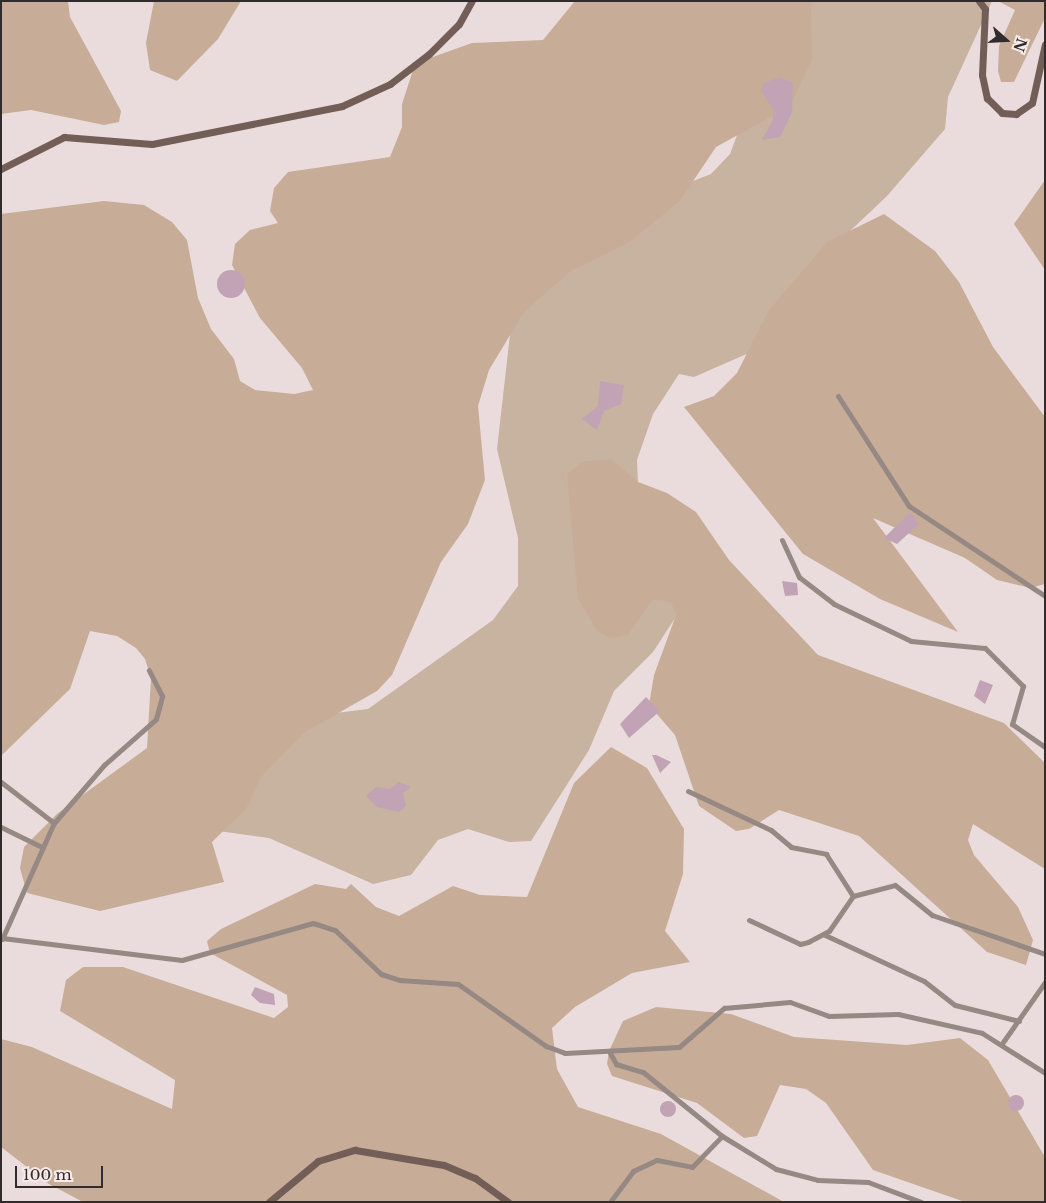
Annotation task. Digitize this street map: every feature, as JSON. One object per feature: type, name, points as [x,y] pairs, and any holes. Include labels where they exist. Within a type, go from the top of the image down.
[{"type":"street","points":[[1,169],[64,137],[152,144],[342,106],[390,84],[429,54],[458,24],[472,1]]},
{"type":"street","points":[[979,1],[985,9],[982,75],[986,98],[1002,113],[1016,114],[1032,103],[1045,44]]},
{"type":"street","points":[[838,396],[909,506],[1045,596]]},
{"type":"street","points":[[782,540],[799,577],[834,604],[911,641],[985,648],[1023,686],[1012,724],[1045,746]]},
{"type":"street","points":[[149,670],[162,696],[156,719],[104,765],[54,823],[2,939],[182,960],[301,925],[325,925],[381,974],[400,980],[458,984],[546,1046],[565,1053],[610,1054],[679,1047],[724,1008],[753,1003],[790,1002],[830,1016],[898,1014],[982,1033],[1003,1042],[1026,1065],[1045,1073]]},
{"type":"street","points":[[1,782],[14,796],[54,823]]},
{"type":"street","points":[[688,791],[771,830],[791,846],[826,854],[854,896]]},
{"type":"street","points":[[1,827],[42,847]]},
{"type":"street","points":[[749,920],[800,944],[825,935],[854,896],[894,885],[932,915],[1045,954]]},
{"type":"street","points":[[825,935],[924,981],[955,1005],[1019,1021]]},
{"type":"street","points":[[1003,1042],[1045,982]]},
{"type":"street","points":[[610,1054],[616,1064],[643,1072],[722,1136],[776,1169],[799,1177],[868,1182],[921,1202]]},
{"type":"street","points":[[610,1202],[633,1171],[656,1160],[692,1166],[722,1136]]},
{"type":"street","points":[[269,1202],[318,1161],[355,1150],[444,1165],[476,1178],[508,1202]]},
{"type":"shaded area","points":[[1,1],[68,1],[70,17],[121,111],[119,122],[104,125],[31,110],[1,114]]},
{"type":"shaded area","points":[[154,1],[241,1],[218,39],[177,81],[150,70],[146,43]]},
{"type":"shaded area","points":[[575,1],[811,1],[812,60],[790,106],[716,147],[679,202],[628,243],[571,271],[524,312],[489,370],[478,406],[485,480],[468,524],[441,562],[392,675],[377,691],[305,732],[261,777],[246,809],[212,842],[224,882],[100,911],[27,893],[20,868],[24,847],[58,813],[147,748],[151,678],[145,659],[136,648],[117,636],[90,631],[70,689],[1,756],[1,214],[104,201],[144,205],[172,222],[187,240],[198,298],[211,329],[234,359],[240,381],[255,390],[294,394],[313,390],[302,368],[260,318],[232,265],[235,244],[250,230],[278,223],[270,211],[274,188],[288,172],[390,157],[402,127],[402,104],[413,70],[430,58],[472,43],[543,40]]},
{"type":"shaded area","points":[[787,1],[992,1],[948,97],[945,129],[887,196],[831,249],[758,349],[694,377],[679,374],[653,414],[637,460],[639,510],[694,589],[653,652],[614,691],[589,750],[531,841],[509,842],[468,829],[438,840],[411,875],[373,884],[269,838],[197,828],[263,722],[368,709],[493,620],[518,586],[518,538],[497,449],[512,317],[657,195],[711,174],[730,154]]},
{"type":"shaded area","points":[[998,1],[1045,1],[1045,18],[1014,82],[1001,82],[998,71],[999,46],[1015,10]]},
{"type":"shaded area","points":[[780,77],[793,83],[792,112],[780,137],[762,140],[773,120],[773,109],[761,91],[764,83]]},
{"type":"shaded area","points":[[1045,180],[1045,270],[1014,224]]},
{"type":"shaded area","points":[[884,214],[935,251],[959,282],[993,347],[1045,417],[1045,584],[1030,588],[997,580],[965,558],[873,518],[958,632],[880,599],[803,554],[684,407],[714,396],[737,373],[769,310],[827,242]]},
{"type":"shaded area","points":[[231,270],[241,274],[245,284],[241,294],[231,298],[221,294],[217,284],[221,274]]},
{"type":"shaded area","points":[[600,381],[624,385],[621,404],[604,411],[597,430],[582,419],[598,406]]},
{"type":"shaded area","points":[[611,459],[638,482],[667,493],[696,512],[729,560],[818,655],[1004,723],[1045,763],[1045,869],[973,824],[968,840],[974,855],[1018,907],[1033,940],[1026,965],[987,952],[859,836],[779,810],[749,829],[736,831],[699,806],[675,735],[649,705],[654,675],[676,615],[671,602],[653,599],[628,635],[610,638],[597,631],[578,598],[567,474],[582,462]]},
{"type":"shaded area","points":[[910,512],[919,524],[897,544],[884,538]]},
{"type":"shaded area","points":[[782,581],[797,583],[798,595],[785,596]]},
{"type":"shaded area","points":[[980,680],[993,685],[985,704],[974,696]]},
{"type":"shaded area","points":[[646,697],[660,711],[629,738],[620,724]]},
{"type":"shaded area","points":[[611,747],[647,768],[684,829],[683,874],[665,931],[690,962],[632,973],[575,1007],[552,1028],[557,1069],[578,1107],[661,1134],[784,1202],[83,1202],[49,1184],[1,1147],[1,1039],[32,1047],[172,1109],[175,1080],[60,1011],[66,980],[83,967],[123,967],[274,1018],[288,1007],[287,995],[210,953],[207,941],[221,929],[315,884],[346,889],[351,884],[376,907],[399,916],[453,886],[480,895],[527,897],[574,783]]},
{"type":"shaded area","points":[[652,755],[656,755],[671,762],[660,773]]},
{"type":"shaded area","points":[[399,782],[411,787],[403,793],[406,806],[399,812],[377,807],[366,796],[376,787],[390,789]]},
{"type":"shaded area","points":[[255,987],[274,994],[275,1005],[260,1003],[251,995]]},
{"type":"shaded area","points":[[656,1007],[731,1014],[794,1037],[907,1045],[960,1038],[988,1060],[1045,1157],[1045,1202],[965,1202],[873,1170],[826,1103],[806,1089],[780,1085],[757,1136],[744,1138],[697,1103],[612,1076],[607,1064],[609,1051],[623,1021]]},
{"type":"shaded area","points":[[1016,1095],[1022,1097],[1024,1103],[1022,1109],[1016,1111],[1010,1109],[1008,1103],[1010,1097]]},
{"type":"shaded area","points":[[668,1101],[674,1103],[676,1109],[674,1115],[668,1117],[662,1115],[660,1109],[662,1103]]}]
